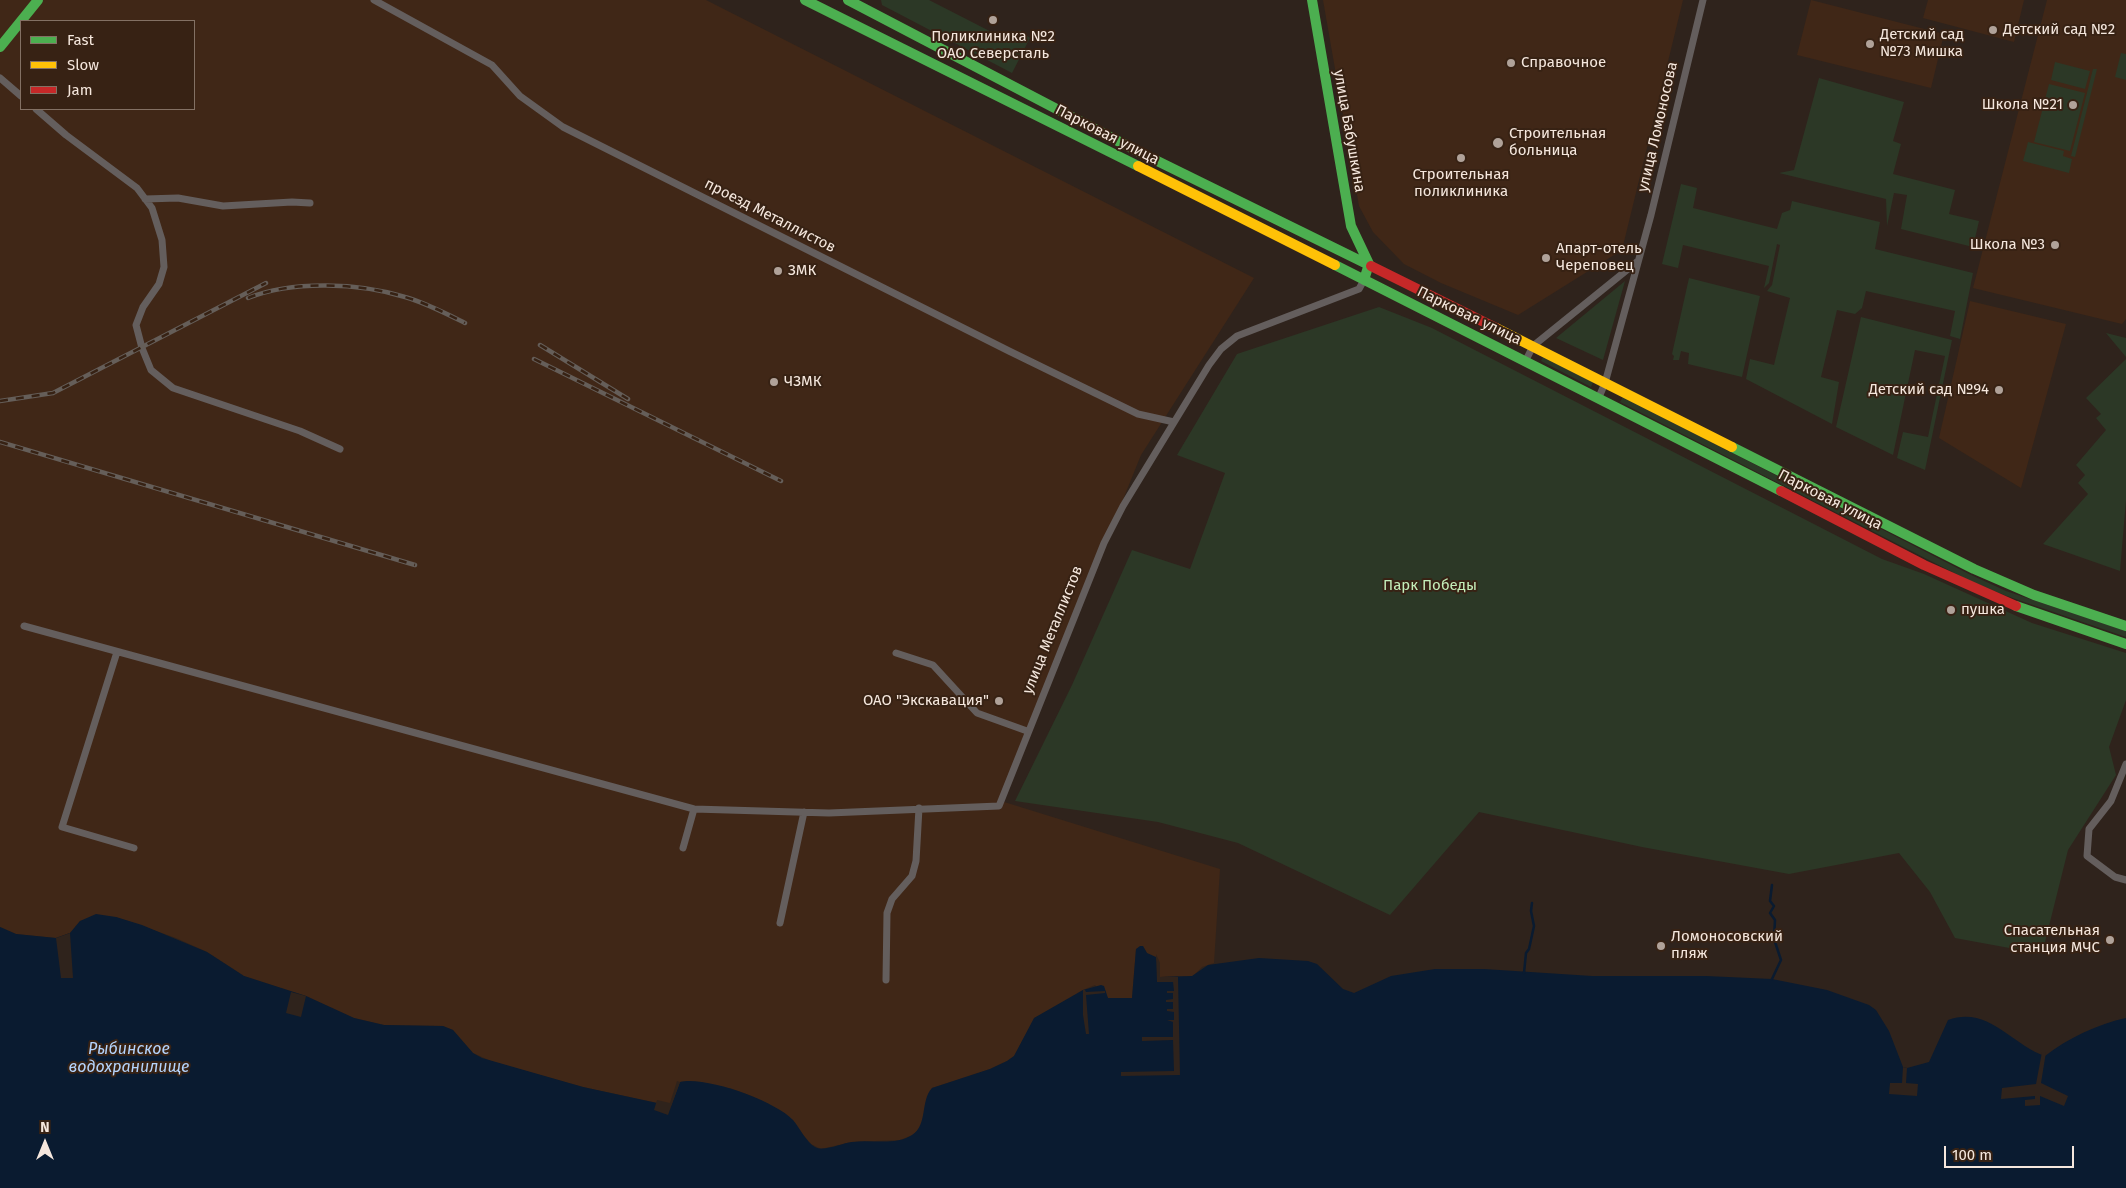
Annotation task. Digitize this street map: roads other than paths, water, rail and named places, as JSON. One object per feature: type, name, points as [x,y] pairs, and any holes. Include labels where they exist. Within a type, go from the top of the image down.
[{"type":"main road","points":[[22,20],[38,0]]},
{"type":"main road","name":"Парковая улица","points":[[805,0],[1526,360],[1975,590],[2015,606],[2126,644]]},
{"type":"main road","name":"Парковая улица","points":[[848,0],[993,74],[1137,152],[1370,264],[2003,583],[2126,626]]},
{"type":"main road","name":"улица Бабушкина","points":[[1312,0],[1351,226],[1370,264]]},
{"type":"main road","points":[[0,47],[20,22]]},
{"type":"main road","points":[[1364,280],[1370,264]]},
{"type":"street","name":"проезд Металлистов","points":[[374,0],[492,65],[520,96],[563,127],[1138,414],[1174,422]]},
{"type":"street","name":"улица Ломоносова","points":[[1599,397],[1606,383],[1638,261],[1703,0]]},
{"type":"street","points":[[0,78],[20,95]]},
{"type":"street","points":[[37,110],[66,135],[137,188],[152,208],[162,240],[164,267],[159,284],[143,308],[136,325],[142,348],[151,370],[173,388],[300,432],[340,449]]},
{"type":"street","points":[[145,199],[178,198],[223,206],[292,202],[310,203]]},
{"type":"street","points":[[1526,360],[1533,346],[1638,261]]},
{"type":"street","name":"улица Металлистов","points":[[24,626],[694,809],[804,812],[999,806],[1027,731],[1104,543],[1123,506],[1209,365],[1221,349],[1238,336],[1359,289],[1364,280]]},
{"type":"street","points":[[117,652],[62,827],[134,848]]},
{"type":"street","points":[[896,653],[933,665],[977,714],[1027,731]]},
{"type":"street","points":[[2126,764],[2111,801],[2089,829],[2087,856],[2115,877],[2126,880]]},
{"type":"street","points":[[886,980],[887,913],[892,899],[912,876],[916,861],[919,808]]},
{"type":"street","points":[[683,848],[694,809]]},
{"type":"street","points":[[780,923],[804,812]]},
{"type":"water","name":"Рыбинское водохранилище","points":[[96,914],[116,917],[142,925],[207,952],[244,976],[306,996],[354,1018],[384,1025],[443,1026],[453,1030],[473,1053],[482,1058],[583,1087],[671,1106],[680,1082],[692,1081],[722,1086],[756,1098],[784,1113],[793,1120],[809,1142],[819,1148],[828,1148],[859,1141],[891,1141],[906,1138],[917,1131],[928,1093],[932,1088],[990,1069],[1007,1061],[1014,1056],[1034,1018],[1083,990],[1101,985],[1104,986],[1108,998],[1132,998],[1136,949],[1140,946],[1143,946],[1147,953],[1156,957],[1160,977],[1192,976],[1208,965],[1259,958],[1308,961],[1317,964],[1343,989],[1354,993],[1391,976],[1435,969],[1484,969],[1592,976],[1706,976],[1772,979],[1827,990],[1869,1005],[1876,1010],[1889,1031],[1903,1067],[1907,1068],[1929,1062],[1948,1020],[1962,1017],[1988,1022],[2033,1051],[2045,1056],[2063,1043],[2084,1032],[2126,1018],[2126,1188],[0,1188],[0,927],[16,934],[56,938],[70,933],[80,921]]},
{"type":"waterway","points":[[1772,885],[1770,901],[1774,906],[1770,913],[1775,920],[1774,939],[1781,960],[1772,979]]},
{"type":"waterway","points":[[1524,973],[1526,953],[1529,949],[1534,926],[1531,911],[1532,903]]},
{"type":"railway","points":[[0,401],[53,393],[266,283]]},
{"type":"railway","points":[[248,298],[285,288],[347,286],[387,292],[413,299],[465,323]]},
{"type":"railway","points":[[540,345],[628,399]]},
{"type":"railway","points":[[534,359],[781,481]]},
{"type":"railway","points":[[0,442],[415,565]]},
{"type":"place","name":"Поликлиника №2 ОАО Северсталь","points":[[993,20]]},
{"type":"place","name":"Детский сад №2","points":[[1993,30]]},
{"type":"place","name":"Детский сад №73 Мишка","points":[[1870,44]]},
{"type":"place","name":"Справочное","points":[[1511,63]]},
{"type":"place","name":"Школа №21","points":[[2073,105]]},
{"type":"place","name":"Строительная больница","points":[[1498,143]]},
{"type":"place","name":"Строительная поликлиника","points":[[1461,158]]},
{"type":"place","name":"Школа №3","points":[[2055,245]]},
{"type":"place","name":"Апарт-отель Череповец","points":[[1546,258]]},
{"type":"place","name":"ЗМК","points":[[778,271]]},
{"type":"place","name":"ЧЗМК","points":[[774,382]]},
{"type":"place","name":"Детский сад №94","points":[[1999,390]]},
{"type":"place","name":"пушка","points":[[1951,610]]},
{"type":"place","name":"ОАО \"Экскавация\"","points":[[999,701]]},
{"type":"place","name":"Спасательная станция МЧС","points":[[2110,940]]},
{"type":"place","name":"Ломоносовский пляж","points":[[1661,946]]},
{"type":"park label","name":"Парк Победы","points":[[1430,586]]}]
